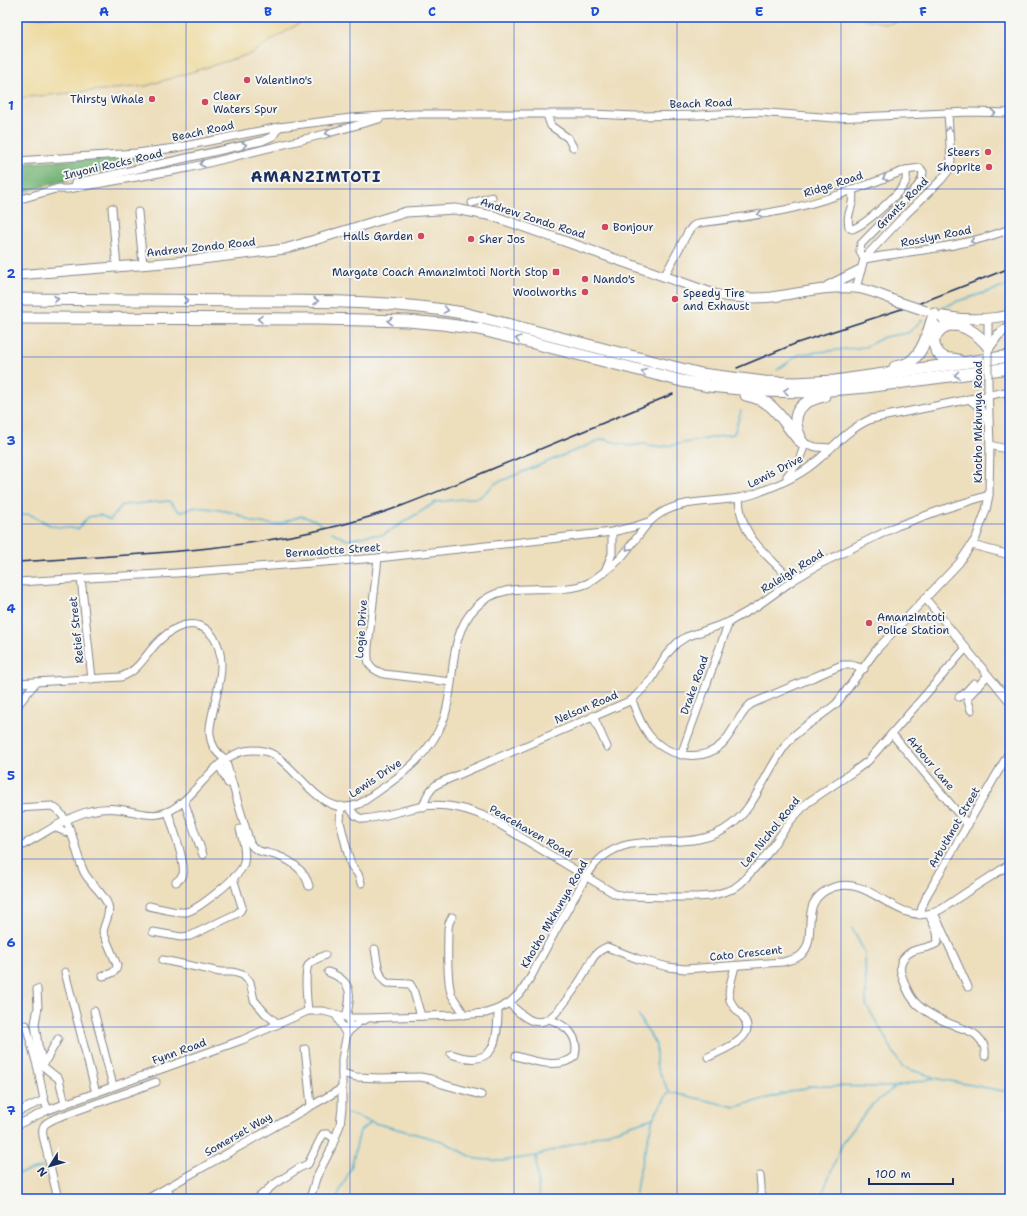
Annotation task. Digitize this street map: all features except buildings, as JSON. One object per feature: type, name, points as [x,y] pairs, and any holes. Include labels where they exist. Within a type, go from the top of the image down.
[{"type":"highway","points":[[17,299],[333,301],[387,303],[428,307],[463,313],[701,374],[764,382],[810,382],[879,375],[1010,356]]},
{"type":"highway","points":[[810,382],[888,368],[909,362],[922,348],[935,314]]},
{"type":"highway","points":[[935,314],[954,325],[970,331],[980,338],[988,349]]},
{"type":"highway","points":[[935,314],[933,333],[934,342],[938,352],[945,358],[976,361]]},
{"type":"highway","points":[[17,318],[408,321],[479,329],[695,384],[753,396],[771,405],[804,444]]},
{"type":"highway","points":[[934,342],[940,329],[954,325]]},
{"type":"highway","points":[[695,384],[761,391],[807,392],[1010,368]]},
{"type":"highway","points":[[804,444],[795,423],[798,410],[801,406],[812,398],[866,386]]},
{"type":"main road","name":"Andrew Zondo Road","points":[[17,275],[117,268],[285,249],[406,212],[430,209],[455,209],[493,216],[717,295],[738,298],[772,297],[819,289],[856,288],[873,292],[935,314],[962,320],[988,319],[1010,315]]},
{"type":"main road","points":[[819,289],[860,270]]},
{"type":"main road","points":[[988,349],[998,336],[1010,326]]},
{"type":"street","name":"Beach Road","points":[[17,161],[137,153],[175,148],[279,127],[351,118],[393,115],[698,115],[757,112],[834,118],[970,112],[1010,113]]},
{"type":"street","name":"Grants Road","points":[[864,260],[880,241],[941,180],[948,170],[951,160],[948,113]]},
{"type":"street","name":"Beach Road","points":[[56,189],[68,189],[188,168],[352,127],[393,115]]},
{"type":"street","points":[[547,115],[551,126],[568,138],[573,147]]},
{"type":"street","points":[[351,118],[352,127]]},
{"type":"street","name":"Inyoni Rocks Road","points":[[17,200],[73,183],[262,141],[273,136],[279,127]]},
{"type":"street","name":"Ridge Road","points":[[664,277],[688,232],[693,226],[700,223],[752,216],[793,208],[852,190],[906,170],[920,168],[923,172],[922,179],[895,210],[861,244],[860,251],[864,260]]},
{"type":"street","points":[[852,190],[854,200],[848,218],[849,227],[852,229],[868,219],[900,190],[906,180],[906,170]]},
{"type":"street","points":[[472,203],[492,197]]},
{"type":"street","points":[[112,208],[117,268]]},
{"type":"street","points":[[138,212],[143,265]]},
{"type":"street","name":"Rosslyn Road","points":[[864,260],[953,246],[997,234],[1010,228]]},
{"type":"street","points":[[880,241],[879,250],[883,256]]},
{"type":"street","points":[[856,288],[864,260]]},
{"type":"street","name":"Khotho Mkhunya Road","points":[[348,1017],[366,1018],[464,1015],[486,1013],[498,1009],[509,1003],[522,991],[586,877],[599,860],[620,847],[640,843],[700,840],[712,836],[732,825],[745,812],[789,740],[829,710],[846,692],[877,649],[959,564],[972,545],[981,525],[989,496],[990,446],[988,319]]},
{"type":"street","name":"Lewis Drive","points":[[17,848],[65,820],[91,811],[119,809],[146,815],[158,815],[168,812],[184,801],[225,759],[248,750],[269,752],[276,756],[321,798],[349,808],[361,803],[394,781],[412,766],[435,739],[444,719],[451,682],[454,653],[461,629],[469,616],[484,600],[492,595],[517,589],[567,588],[586,584],[598,578],[614,564],[634,542],[648,522],[674,507],[686,503],[738,499],[776,485],[807,468],[852,429],[871,419],[1010,391]]},
{"type":"street","points":[[969,399],[980,408],[989,424]]},
{"type":"street","points":[[776,485],[793,470],[798,463],[804,444],[830,448]]},
{"type":"street","points":[[990,446],[1010,450]]},
{"type":"street","name":"Raleigh Road","points":[[632,700],[651,680],[677,642],[686,637],[729,622],[757,606],[792,581],[822,563],[915,519],[989,496]]},
{"type":"street","points":[[738,499],[739,510],[746,531],[754,543],[792,581]]},
{"type":"street","name":"Bernadotte Street","points":[[17,582],[177,573],[378,558],[612,532],[633,528],[648,522]]},
{"type":"street","points":[[605,571],[612,554],[612,532]]},
{"type":"street","points":[[972,545],[1010,554]]},
{"type":"street","name":"Logie Drive","points":[[378,558],[368,647],[368,661],[370,666],[384,674],[451,682]]},
{"type":"street","name":"Retief Street","points":[[81,578],[92,679]]},
{"type":"street","points":[[925,598],[1010,702]]},
{"type":"street","name":"Drake Road","points":[[681,755],[729,622]]},
{"type":"street","points":[[17,683],[121,678],[129,675],[136,669],[156,644],[168,633],[188,623],[198,624],[206,629],[214,636],[221,658],[221,669],[209,733],[215,750],[225,759],[244,827],[252,846],[260,851],[279,856],[295,865],[304,874],[309,886]]},
{"type":"street","name":"Len Nichol Road","points":[[586,877],[600,886],[620,895],[698,897],[717,894],[733,889],[742,883],[757,867],[792,818],[807,803],[863,765],[892,734],[934,683],[966,648]]},
{"type":"street","name":"Nelson Road","points":[[423,807],[427,794],[437,784],[632,700],[639,719],[655,742],[663,748],[681,755],[697,756],[709,752],[719,746],[729,736],[745,709],[759,700],[842,665],[852,665],[864,668]]},
{"type":"street","points":[[959,697],[986,673]]},
{"type":"street","points":[[971,710],[968,697],[986,673]]},
{"type":"street","points":[[17,706],[36,682]]},
{"type":"street","points":[[593,716],[607,747]]},
{"type":"street","name":"Arbour Lane","points":[[892,734],[968,825]]},
{"type":"street","name":"Arbuthnot Street","points":[[920,915],[924,902],[1010,751]]},
{"type":"street","points":[[149,906],[184,912],[192,910],[233,878],[243,865],[243,838],[229,786],[219,765]]},
{"type":"street","points":[[184,801],[203,855]]},
{"type":"street","points":[[17,808],[52,806],[57,809],[65,820],[84,872],[108,905],[109,912],[104,927],[104,932],[117,968],[114,972],[103,976]]},
{"type":"street","points":[[341,806],[340,822],[348,854],[351,865],[358,874],[361,884]]},
{"type":"street","name":"Peacehaven Road","points":[[349,808],[359,818],[364,819],[423,807],[444,806],[481,815],[586,877]]},
{"type":"street","points":[[168,812],[183,865],[183,874],[176,882]]},
{"type":"street","points":[[54,827],[71,834]]},
{"type":"street","name":"Cato Crescent","points":[[549,1019],[555,1014],[578,983],[594,955],[600,949],[607,947],[638,959],[673,968],[685,969],[783,962],[797,958],[807,947],[812,905],[820,894],[834,887],[849,885],[859,887],[895,907],[911,914],[920,915],[932,913],[1010,864]]},
{"type":"street","points":[[153,932],[180,937],[190,936],[236,914],[242,907],[233,878]]},
{"type":"street","points":[[932,913],[968,987]]},
{"type":"street","points":[[932,913],[938,942],[934,945],[910,952],[904,958],[901,963],[900,972],[906,988],[918,1005],[928,1012],[978,1036],[985,1047],[986,1056]]},
{"type":"street","points":[[452,917],[448,929],[449,981],[453,996],[464,1015]]},
{"type":"street","points":[[375,949],[380,974],[384,982],[410,984],[413,989],[421,1016]]},
{"type":"street","points":[[308,1011],[307,968],[310,963],[325,955]]},
{"type":"street","points":[[163,960],[220,972],[234,972],[243,975],[250,982],[254,1000],[265,1013],[278,1024]]},
{"type":"street","points":[[708,1057],[742,1039],[746,1034],[747,1023],[743,1016],[734,1007],[729,993],[735,966]]},
{"type":"street","points":[[65,972],[96,1092]]},
{"type":"street","points":[[310,1199],[316,1178],[335,1139],[340,1125],[341,1114],[342,1059],[350,1000],[349,991],[342,978],[328,972]]},
{"type":"street","points":[[38,989],[38,1007],[35,1029],[43,1065],[59,1079],[66,1104]]},
{"type":"street","points":[[509,1003],[523,1016],[534,1022],[542,1022],[549,1019],[561,1024],[570,1031],[575,1040],[575,1056],[571,1060],[545,1063],[516,1056]]},
{"type":"street","points":[[451,1054],[472,1059],[483,1057],[492,1051],[498,1024],[498,1009]]},
{"type":"street","points":[[94,1011],[113,1086]]},
{"type":"street","name":"Fynn Road","points":[[17,1125],[48,1110],[242,1040],[308,1011],[323,1011],[348,1017]]},
{"type":"street","points":[[336,1014],[346,1034]]},
{"type":"street","points":[[346,1034],[359,1022],[366,1018]]},
{"type":"street","points":[[26,1025],[44,1100],[48,1110]]},
{"type":"street","points":[[43,1065],[58,1039]]},
{"type":"street","points":[[305,1049],[311,1105]]},
{"type":"street","points":[[342,1073],[379,1078],[420,1077],[481,1095]]},
{"type":"street","points":[[58,1199],[42,1130],[44,1124],[56,1118],[156,1082]]},
{"type":"street","name":"Somerset Way","points":[[147,1199],[341,1089]]},
{"type":"street","points":[[17,1112],[44,1100]]},
{"type":"street","points":[[257,1199],[273,1185],[298,1168],[308,1164],[323,1134],[328,1134],[335,1139]]},
{"type":"street","points":[[760,1176],[761,1199]]},
{"type":"street","points":[[167,1188],[172,1199]]},
{"type":"green space","points":[[147,155],[100,172],[17,194],[17,164]]},
{"type":"sand","points":[[47,17],[309,17],[250,54],[146,86],[17,98],[17,19]]},
{"type":"sand","points":[[854,17],[916,17],[887,24]]},
{"type":"waterway","points":[[940,309],[958,301],[1010,285]]},
{"type":"waterway","points":[[777,370],[800,354],[865,347],[884,337],[908,333],[922,320]]},
{"type":"waterway","points":[[332,532],[347,540],[370,535],[383,535],[436,502],[480,497],[496,483],[603,439],[629,446],[644,444],[661,447],[734,434],[741,411]]},
{"type":"waterway","points":[[17,516],[29,514],[52,526],[78,529],[88,517],[100,515],[110,520],[122,505],[169,501],[180,512],[196,507],[214,509],[235,513],[253,522],[276,525],[301,516],[315,520],[322,525]]},
{"type":"waterway","points":[[852,928],[865,953],[866,1004],[902,1067],[933,1077]]},
{"type":"waterway","points":[[638,1015],[656,1045],[656,1065],[669,1092]]},
{"type":"waterway","points":[[347,1113],[371,1122],[442,1141],[476,1159],[501,1161],[536,1156],[653,1118],[669,1092],[735,1107],[812,1086],[894,1087],[934,1078],[1003,1091],[1010,1089]]},
{"type":"waterway","points":[[820,1199],[843,1142],[872,1105],[894,1088]]},
{"type":"waterway","points":[[635,1199],[638,1178],[653,1118]]},
{"type":"waterway","points":[[336,1199],[351,1168],[360,1131],[371,1122]]},
{"type":"waterway","points":[[536,1157],[539,1199]]},
{"type":"waterway","points":[[17,1174],[42,1167]]},
{"type":"railway","points":[[737,368],[797,343],[920,303],[1010,268]]},
{"type":"railway","points":[[17,562],[218,547],[298,535],[357,521],[416,500],[673,394]]},
{"type":"place","name":"Valentino's","points":[[247,80]]},
{"type":"place","name":"Thirsty Whale","points":[[152,99]]},
{"type":"place","name":"Clear Waters Spur","points":[[205,102]]},
{"type":"place","name":"Steers","points":[[988,152]]},
{"type":"place","name":"Shoprite","points":[[989,167]]},
{"type":"place","name":"Bonjour","points":[[605,227]]},
{"type":"place","name":"Halls Garden","points":[[421,236]]},
{"type":"place","name":"Sher Jos","points":[[471,239]]},
{"type":"place","name":"Margate Coach Amanzimtoti North Stop","points":[[556,272]]},
{"type":"place","name":"Nando's","points":[[585,279]]},
{"type":"place","name":"Woolworths","points":[[585,292]]},
{"type":"place","name":"Speedy Tire and Exhaust","points":[[675,299]]},
{"type":"place","name":"Amanzimtoti Police Station","points":[[869,623]]},
{"type":"district","name":"AMANZIMTOTI","points":[[316,177]]}]
